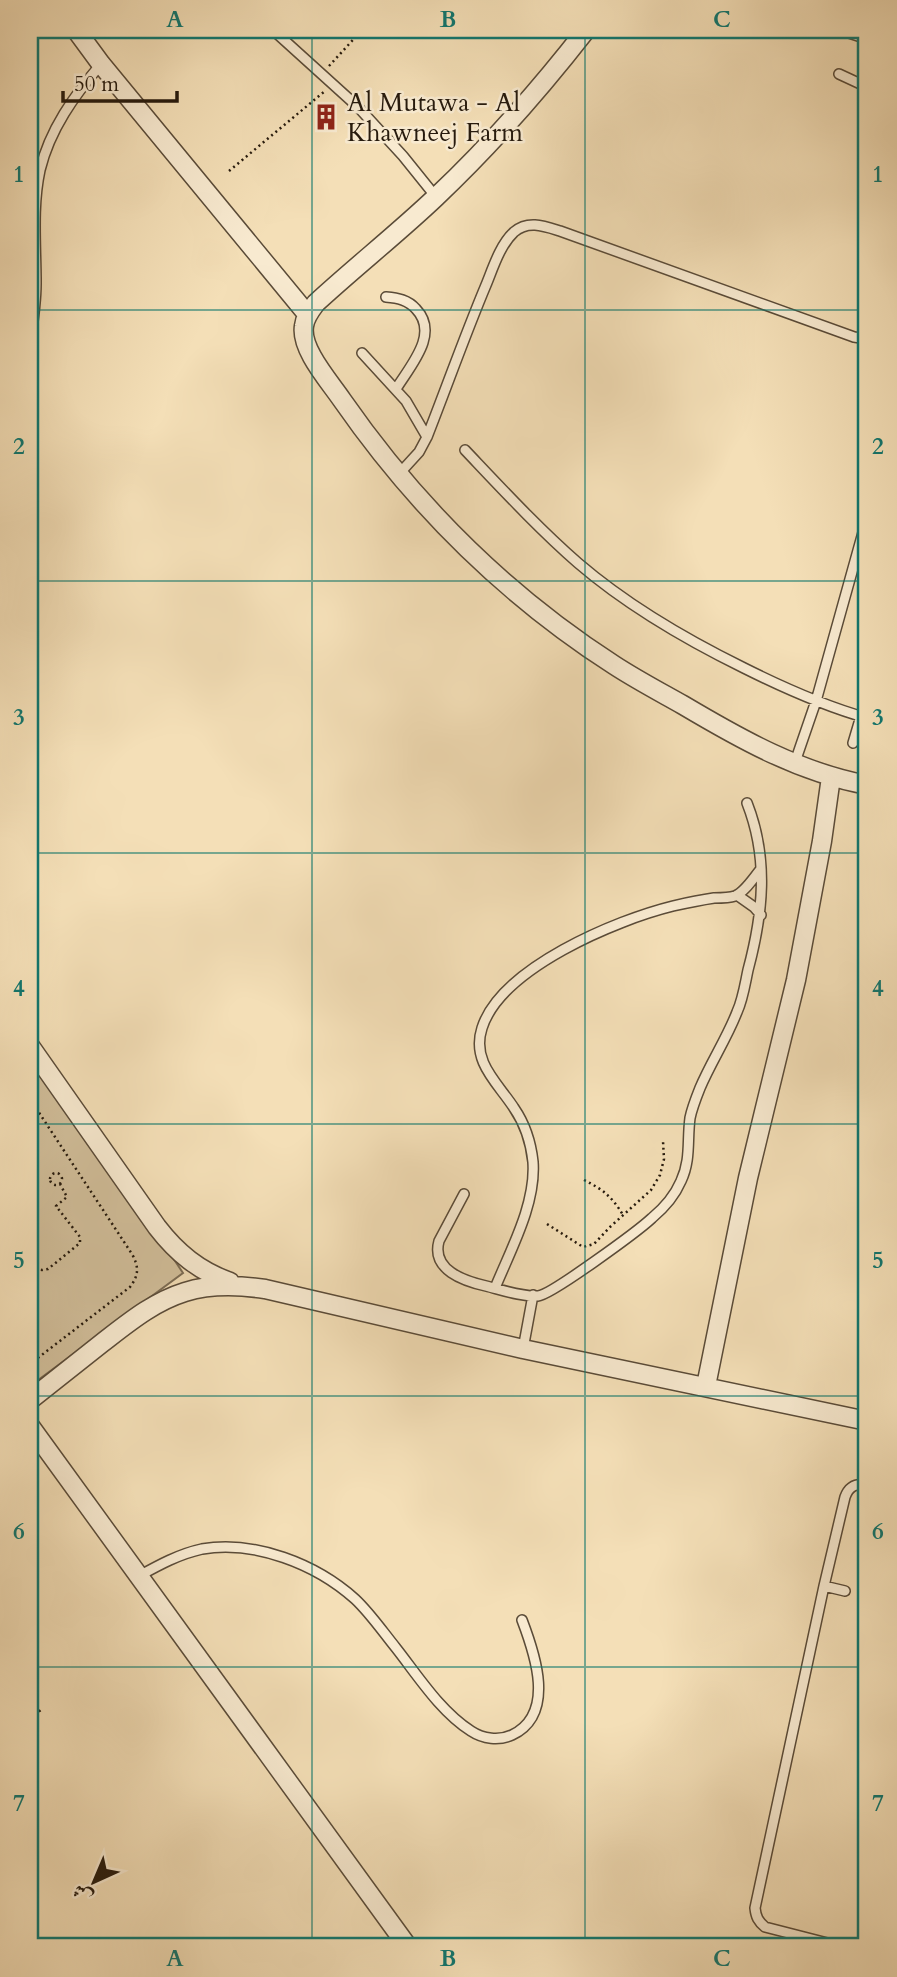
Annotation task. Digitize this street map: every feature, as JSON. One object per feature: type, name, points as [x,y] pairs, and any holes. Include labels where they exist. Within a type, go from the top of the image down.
[{"type":"street","points":[[76,30],[307,314]]},
{"type":"street","points":[[586,30],[548,80],[495,139],[436,197],[326,293],[307,314],[303,328],[305,342],[358,422],[398,475],[437,519],[487,567],[546,617],[614,665],[737,737],[794,765],[867,785]]},
{"type":"street","points":[[706,1386],[748,1178],[796,980],[831,777]]},
{"type":"street","points":[[30,1046],[156,1227],[192,1264],[214,1277],[239,1285],[523,1349],[867,1420]]},
{"type":"street","points":[[30,1400],[161,1301],[212,1286],[239,1285]]},
{"type":"street","points":[[30,1426],[408,1947]]},
{"type":"lane","points":[[274,30],[381,131],[436,197]]},
{"type":"lane","points":[[840,30],[867,39]]},
{"type":"lane","points":[[30,342],[36,287],[35,213],[40,172],[58,123],[73,97],[101,64]]},
{"type":"lane","points":[[839,74],[867,87]]},
{"type":"lane","points":[[398,475],[419,452],[427,437],[504,246],[514,232],[529,224],[560,231],[854,337],[867,339]]},
{"type":"lane","points":[[386,297],[410,303],[419,311],[425,323],[426,335],[422,347],[396,389]]},
{"type":"lane","points":[[362,353],[406,401],[427,437]]},
{"type":"lane","points":[[465,450],[579,564],[645,613],[705,649],[778,685],[864,717],[853,743]]},
{"type":"lane","points":[[794,765],[816,701],[867,518]]},
{"type":"lane","points":[[464,1194],[439,1241],[438,1259],[443,1266],[458,1276],[495,1288],[540,1296],[558,1287],[651,1219],[671,1198],[687,1166],[693,1105],[738,1009],[758,934],[761,915],[761,869],[754,820],[747,803]]},
{"type":"lane","points":[[495,1288],[529,1205],[533,1161],[523,1124],[482,1062],[479,1046],[481,1029],[488,1014],[515,984],[547,959],[582,940],[611,926],[652,912],[737,895],[761,869]]},
{"type":"lane","points":[[737,895],[761,915]]},
{"type":"lane","points":[[523,1349],[533,1295]]},
{"type":"lane","points":[[843,1947],[829,1946],[765,1927],[756,1915],[755,1908],[824,1586],[848,1491],[858,1484],[867,1485]]},
{"type":"lane","points":[[139,1576],[177,1556],[203,1549],[230,1547],[257,1550],[310,1568],[357,1601],[435,1697],[461,1723],[482,1737],[507,1737],[528,1723],[534,1712],[539,1688],[531,1642],[522,1620]]},
{"type":"lane","points":[[824,1586],[845,1591]]},
{"type":"path","points":[[322,74],[362,30]]},
{"type":"path","points":[[229,171],[333,84]]},
{"type":"path","points":[[30,1100],[132,1254],[138,1272],[130,1287],[30,1364]]},
{"type":"path","points":[[547,1224],[578,1244],[589,1247],[651,1190],[660,1175],[664,1159],[663,1141]]},
{"type":"path","points":[[584,1180],[600,1188],[614,1200],[623,1215]]},
{"type":"path","points":[[30,1268],[48,1269],[80,1243],[80,1237],[57,1206],[68,1195],[60,1184]]},
{"type":"path","points":[[30,1718],[41,1710]]},
{"type":"shaded area","points":[[30,1041],[183,1273],[30,1386]]},
{"type":"place","name":"Al Mutawa - Al Khawneej Farm","points":[[326,117]]}]
